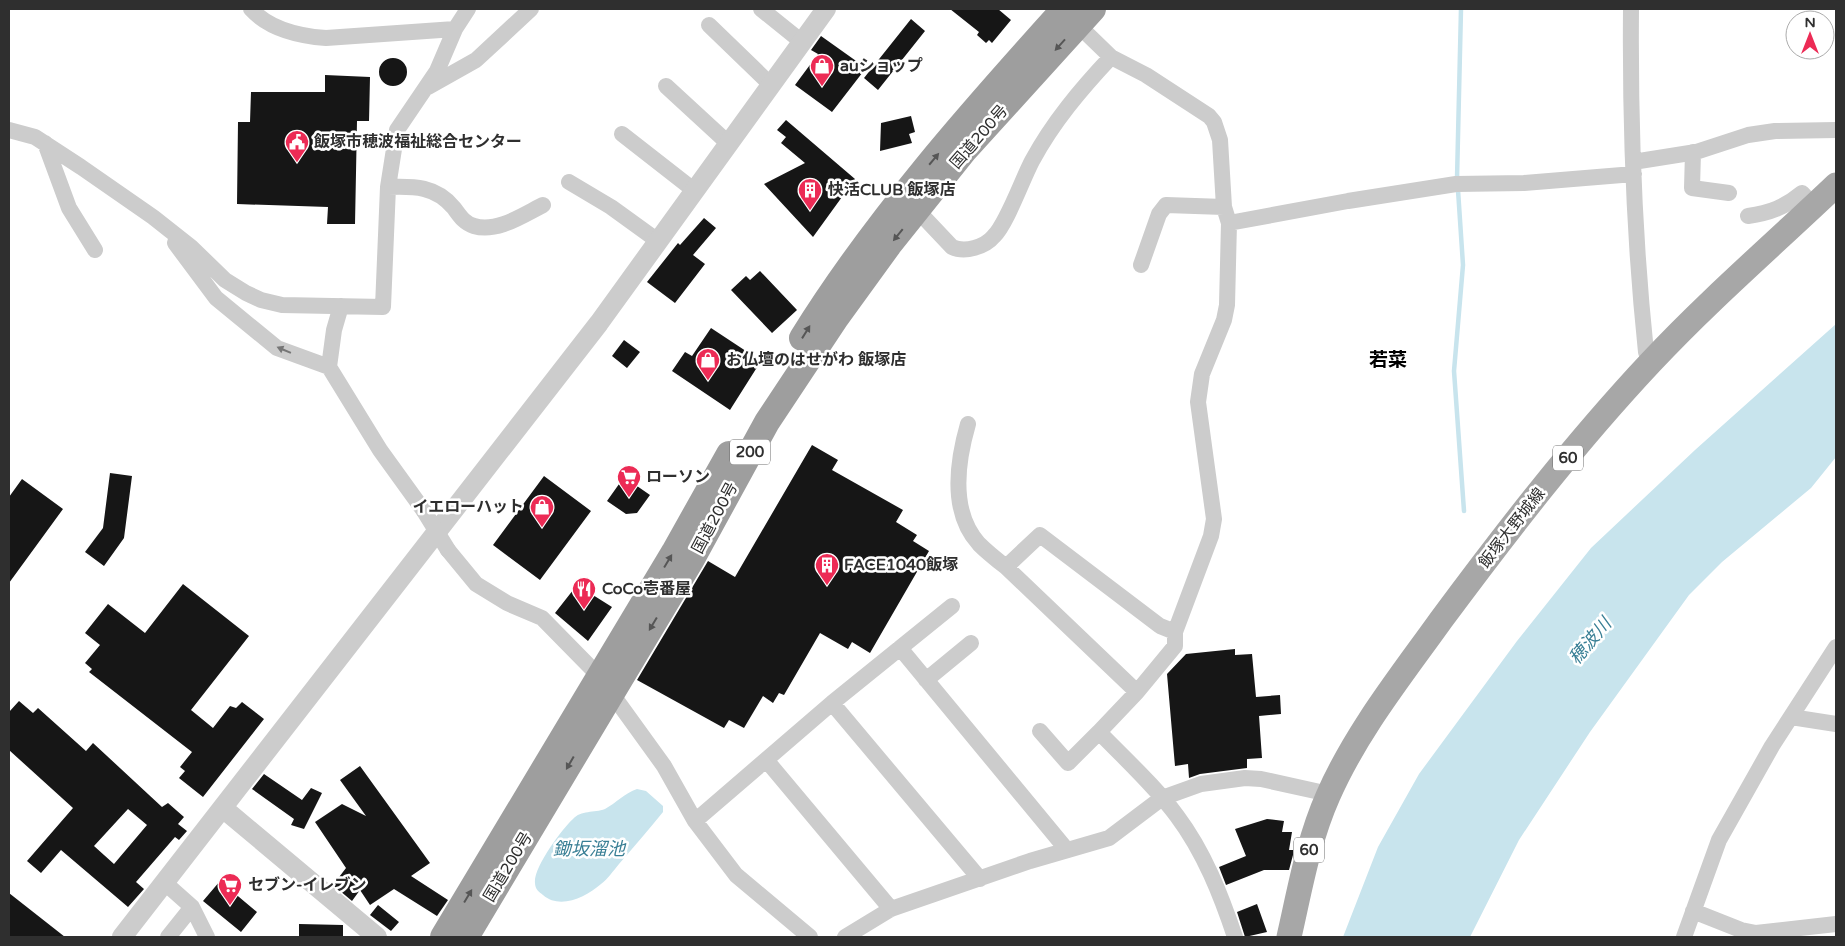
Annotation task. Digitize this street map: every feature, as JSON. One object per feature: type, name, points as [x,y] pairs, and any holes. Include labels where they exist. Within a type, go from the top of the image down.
[{"type":"highway","name":"国道200号","points":[[443,937],[606,683],[692,560],[767,422],[836,318],[917,210],[1078,14]]},
{"type":"highway","name":"国道200号","points":[[466,937],[734,446],[824,303],[884,219],[1012,66],[1078,14]]},
{"type":"main road","name":"飯塚大野城線","points":[[1289,937],[1307,857],[1329,794],[1375,711],[1546,482],[1650,362],[1836,185]]},
{"type":"street","points":[[251,9],[263,21],[273,26],[308,37],[326,38],[455,29]]},
{"type":"street","points":[[9,130],[35,137],[45,143],[153,217],[192,247],[225,280],[246,293],[261,300],[282,305],[383,307],[388,187],[397,130],[437,71],[455,29],[468,9]]},
{"type":"street","points":[[426,88],[476,60],[531,9]]},
{"type":"street","points":[[761,9],[802,42]]},
{"type":"street","points":[[122,937],[224,809],[599,323],[826,9]]},
{"type":"street","points":[[1631,9],[1630,97],[1636,255],[1646,352],[1650,362]]},
{"type":"street","points":[[1040,731],[1068,763],[1137,692],[1175,646],[1175,632],[1199,571],[1214,519],[1198,402],[1202,374],[1224,320],[1228,305],[1228,223],[1224,207],[1220,140],[1214,122],[1209,116],[1146,75],[1111,57],[1078,14]]},
{"type":"street","points":[[709,25],[772,85]]},
{"type":"street","points":[[917,210],[952,248],[957,250],[971,249],[993,238],[1033,159],[1064,111],[1111,57]]},
{"type":"street","points":[[666,86],[729,144]]},
{"type":"street","points":[[1228,223],[1456,184],[1524,183],[1633,168],[1748,135],[1775,131],[1836,130]]},
{"type":"street","points":[[622,134],[695,191]]},
{"type":"street","points":[[45,143],[69,208],[95,250]]},
{"type":"street","points":[[1693,152],[1692,188],[1729,193]]},
{"type":"street","points":[[569,182],[611,208],[658,241]]},
{"type":"street","points":[[388,187],[415,186],[429,188],[448,202],[464,221],[475,226],[505,224],[543,205]]},
{"type":"street","points":[[1748,216],[1769,213],[1782,208],[1802,193],[1814,206]]},
{"type":"street","points":[[1141,265],[1159,214],[1166,205],[1224,207]]},
{"type":"street","points":[[153,217],[187,258],[216,298],[278,348],[329,367],[380,450],[424,511],[448,550],[476,584],[507,603],[542,618],[606,683],[664,766],[695,821],[736,875],[810,937]]},
{"type":"street","points":[[329,367],[334,330],[341,306]]},
{"type":"street","points":[[968,424],[960,452],[959,492],[967,526],[978,543],[1006,567],[1137,692]]},
{"type":"street","points":[[1006,567],[1040,535],[1160,626],[1175,632]]},
{"type":"street","points":[[695,821],[767,761],[832,703],[952,606]]},
{"type":"street","points":[[926,680],[971,644]]},
{"type":"street","points":[[1684,937],[1720,840],[1767,754],[1836,647]]},
{"type":"street","points":[[900,648],[1067,850]]},
{"type":"street","points":[[832,703],[980,879]]},
{"type":"street","points":[[1791,717],[1836,724]]},
{"type":"street","points":[[1099,732],[1177,816],[1197,848],[1223,902],[1235,937]]},
{"type":"street","points":[[767,761],[891,909]]},
{"type":"street","points":[[846,937],[891,909],[1067,850],[1109,838],[1162,798],[1201,784],[1246,778],[1261,779],[1329,794]]},
{"type":"street","points":[[224,809],[377,937]]},
{"type":"street","points":[[164,883],[192,907],[207,937]]},
{"type":"street","points":[[168,937],[192,907]]},
{"type":"street","points":[[1693,911],[1741,934],[1836,924]]},
{"type":"water","name":"穂波川","points":[[1836,324],[1836,457],[1811,488],[1722,562],[1689,595],[1590,732],[1519,840],[1470,937],[1343,937],[1378,847],[1419,774],[1517,641],[1591,548],[1695,450]]},
{"type":"water","name":"鋤坂溜池","points":[[637,789],[646,791],[663,806],[663,812],[606,880],[581,897],[565,902],[550,899],[543,895],[536,887],[536,876],[549,849],[568,824],[576,816],[605,809]]},
{"type":"building","points":[[950,9],[998,9],[1011,20],[992,43],[989,40],[986,43],[977,35],[979,32]]},
{"type":"building","points":[[911,19],[925,31],[878,90],[864,78]]},
{"type":"building","points":[[821,36],[866,68],[832,112],[795,85],[818,54],[811,50]]},
{"type":"building","name":"飯塚市穂波福祉総合センター","points":[[393,58],[403,62],[407,72],[403,82],[393,86],[383,82],[379,72],[383,62]]},
{"type":"building","name":"飯塚市穂波福祉総合センター","points":[[325,75],[370,77],[369,121],[357,121],[355,224],[327,224],[328,207],[237,204],[238,122],[250,122],[251,92],[325,92]]},
{"type":"building","points":[[911,116],[915,132],[909,134],[912,143],[880,151],[881,123]]},
{"type":"building","name":"快活CLUB 飯塚店","points":[[786,120],[855,179],[813,237],[764,184],[805,163],[781,143],[786,137],[777,130]]},
{"type":"building","points":[[704,218],[716,228],[693,255],[705,264],[675,303],[647,282],[678,243],[680,245]]},
{"type":"building","points":[[760,271],[797,310],[772,333],[731,290],[746,276],[750,280]]},
{"type":"building","points":[[711,328],[761,361],[730,410],[672,371],[685,352],[692,356]]},
{"type":"building","points":[[624,340],[640,352],[627,368],[612,356]]},
{"type":"building","name":"FACE1040飯塚","points":[[812,445],[838,460],[832,470],[903,510],[896,522],[917,535],[913,541],[929,551],[870,653],[852,642],[848,649],[820,633],[784,695],[779,693],[773,703],[763,696],[744,728],[729,720],[724,728],[637,680],[708,561],[735,577]]},
{"type":"building","points":[[110,473],[132,476],[124,538],[104,566],[85,552],[103,528]]},
{"type":"building","name":"イエローハット","points":[[544,476],[591,511],[540,580],[493,545]]},
{"type":"building","name":"ローソン","points":[[624,477],[650,495],[637,513],[626,514],[607,501]]},
{"type":"building","points":[[22,479],[63,509],[9,583],[9,497]]},
{"type":"building","points":[[183,584],[249,636],[191,710],[213,728],[230,706],[236,708],[242,702],[264,719],[203,797],[179,778],[185,771],[180,767],[192,752],[89,672],[92,669],[85,663],[100,645],[85,633],[108,604],[145,633]]},
{"type":"building","name":"CoCo壱番屋","points":[[577,585],[612,607],[588,641],[555,613]]},
{"type":"building","points":[[1235,649],[1235,655],[1252,654],[1256,697],[1280,695],[1281,714],[1259,716],[1262,758],[1247,759],[1247,768],[1200,774],[1189,778],[1188,764],[1175,766],[1167,674],[1186,654]]},
{"type":"building","points":[[19,701],[33,713],[38,708],[86,751],[93,743],[162,807],[168,803],[184,817],[178,824],[187,831],[179,840],[175,837],[136,882],[144,889],[128,907],[61,850],[41,873],[27,861],[73,808],[9,750],[9,712]],"holes":[[[128,809],[147,825],[114,864],[94,846]]]},
{"type":"building","points":[[360,766],[430,863],[411,876],[448,900],[437,916],[394,889],[370,905],[360,890],[352,901],[333,885],[346,868],[315,822],[342,804],[366,816],[340,780]]},
{"type":"building","points":[[264,774],[302,800],[311,788],[322,793],[304,829],[291,825],[294,819],[252,789]]},
{"type":"building","points":[[1267,819],[1284,821],[1282,832],[1292,832],[1289,850],[1293,850],[1293,855],[1289,870],[1264,870],[1226,885],[1219,867],[1246,856],[1235,829]]},
{"type":"building","name":"セブン-イレブン","points":[[220,881],[257,912],[241,932],[203,901]]},
{"type":"building","points":[[9,893],[65,937],[9,937]]},
{"type":"building","points":[[1257,904],[1267,932],[1245,937],[1237,912]]},
{"type":"building","points":[[378,905],[399,922],[391,931],[370,915]]},
{"type":"building","points":[[299,924],[343,925],[343,937],[299,937]]},
{"type":"waterway","points":[[1457,179],[1461,9]]},
{"type":"waterway","points":[[1458,190],[1463,265],[1454,371],[1464,511]]},
{"type":"place","name":"auショップ","points":[[822,87]]},
{"type":"place","name":"飯塚市穂波福祉総合センター","points":[[297,163]]},
{"type":"place","name":"快活CLUB 飯塚店","points":[[810,211]]},
{"type":"place","name":"お仏壇のはせがわ 飯塚店","points":[[708,381]]},
{"type":"place","name":"ローソン","points":[[629,498]]},
{"type":"place","name":"イエローハット","points":[[542,528]]},
{"type":"place","name":"FACE1040飯塚","points":[[827,586]]},
{"type":"place","name":"CoCo壱番屋","points":[[584,610]]},
{"type":"place","name":"セブン-イレブン","points":[[230,906]]},
{"type":"district","name":"若菜","points":[[1388,360]]}]
